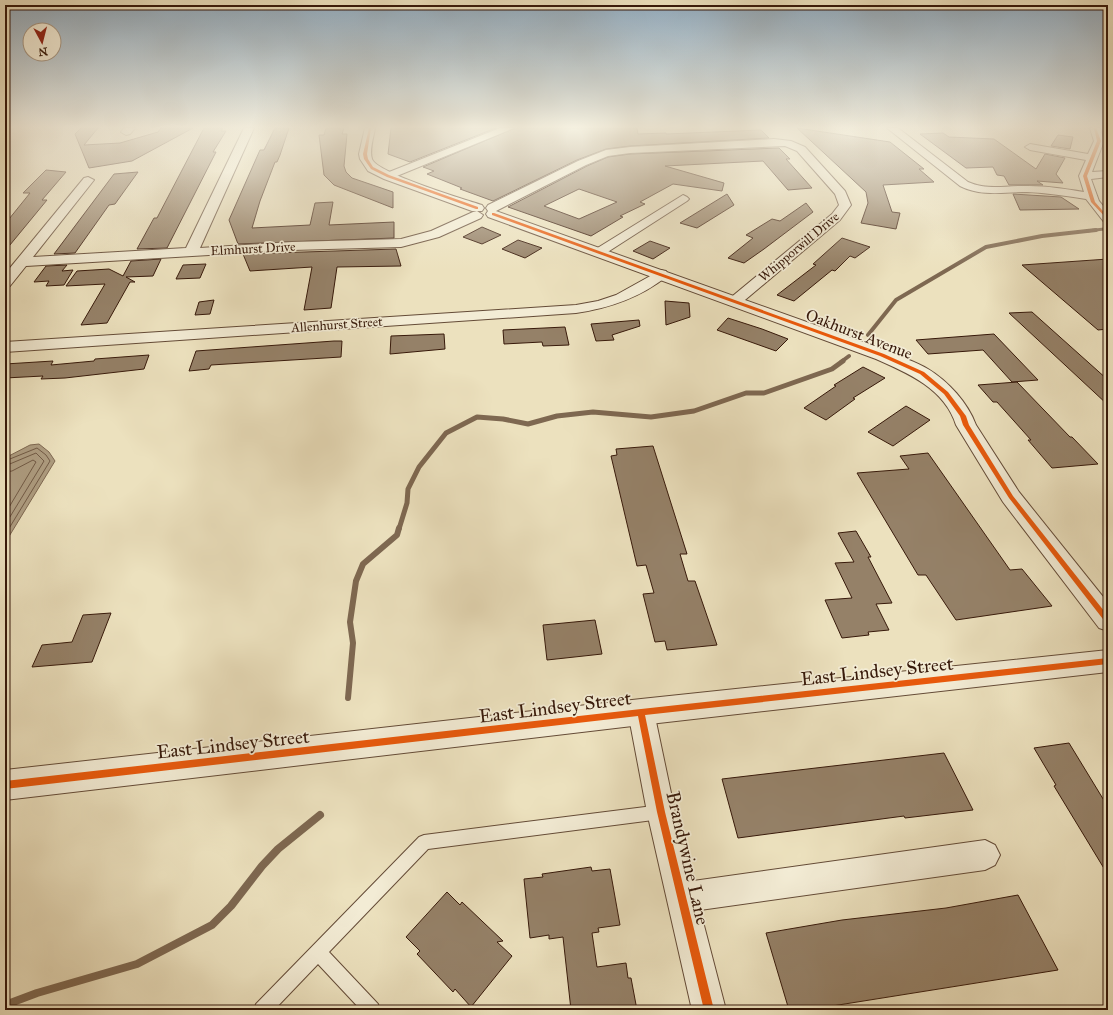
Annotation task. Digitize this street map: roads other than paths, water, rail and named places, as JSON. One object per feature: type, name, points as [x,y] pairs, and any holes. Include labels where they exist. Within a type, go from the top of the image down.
[{"type":"street","points":[[190,252],[226,175]]},
{"type":"street","name":"Whipporwill Drive","points":[[492,211],[557,175]]},
{"type":"street","name":"Whipporwill Drive","points":[[734,302],[836,217],[845,205],[841,193],[825,175]]},
{"type":"street","points":[[953,175],[972,188],[989,191],[1041,189],[1090,196]]},
{"type":"street","points":[[1092,175],[1085,176],[1090,196],[1100,211],[1108,219]]},
{"type":"street","points":[[388,176],[477,211]]},
{"type":"street","points":[[5,283],[88,180]]},
{"type":"street","points":[[598,252],[683,199]]},
{"type":"street","name":"Elmhurst Drive","points":[[23,262],[401,242],[435,234],[477,211]]},
{"type":"street","name":"Oakhurst Avenue","points":[[477,211],[485,216],[492,211],[598,252],[882,355],[922,373],[946,393],[962,416],[966,425],[1011,497],[1108,621]]},
{"type":"street","name":"Allenhurst Street","points":[[5,347],[576,309],[601,305],[626,297],[650,283],[661,274]]},
{"type":"street","name":"East Lindsey Street","points":[[5,785],[641,712],[1108,661]]},
{"type":"street","name":"Brandywine Lane","points":[[641,712],[661,812],[709,1010]]},
{"type":"street","points":[[681,898],[985,855]]},
{"type":"lane","points":[[262,1010],[424,842],[661,812]]},
{"type":"lane","points":[[318,952],[372,1010]]},
{"type":"water","points":[[39,444],[49,452],[55,461],[5,543],[5,458],[30,445]]},
{"type":"waterway","points":[[1087,231],[1104,229]]},
{"type":"waterway","points":[[1087,231],[1096,230]]},
{"type":"waterway","points":[[868,335],[896,300],[986,247],[1042,236],[1087,231]]},
{"type":"waterway","points":[[841,362],[849,356]]},
{"type":"waterway","points":[[399,529],[407,503],[408,489],[419,467],[446,433],[477,417],[503,419],[528,424],[557,416],[593,412],[651,417],[694,411],[746,393],[764,393],[832,369],[843,361]]},
{"type":"waterway","points":[[348,698],[353,643],[350,622],[356,581],[363,564],[397,535],[399,528]]},
{"type":"waterway","points":[[5,1005],[37,993],[137,964],[212,925],[231,906],[262,866],[278,849],[320,815]]}]
